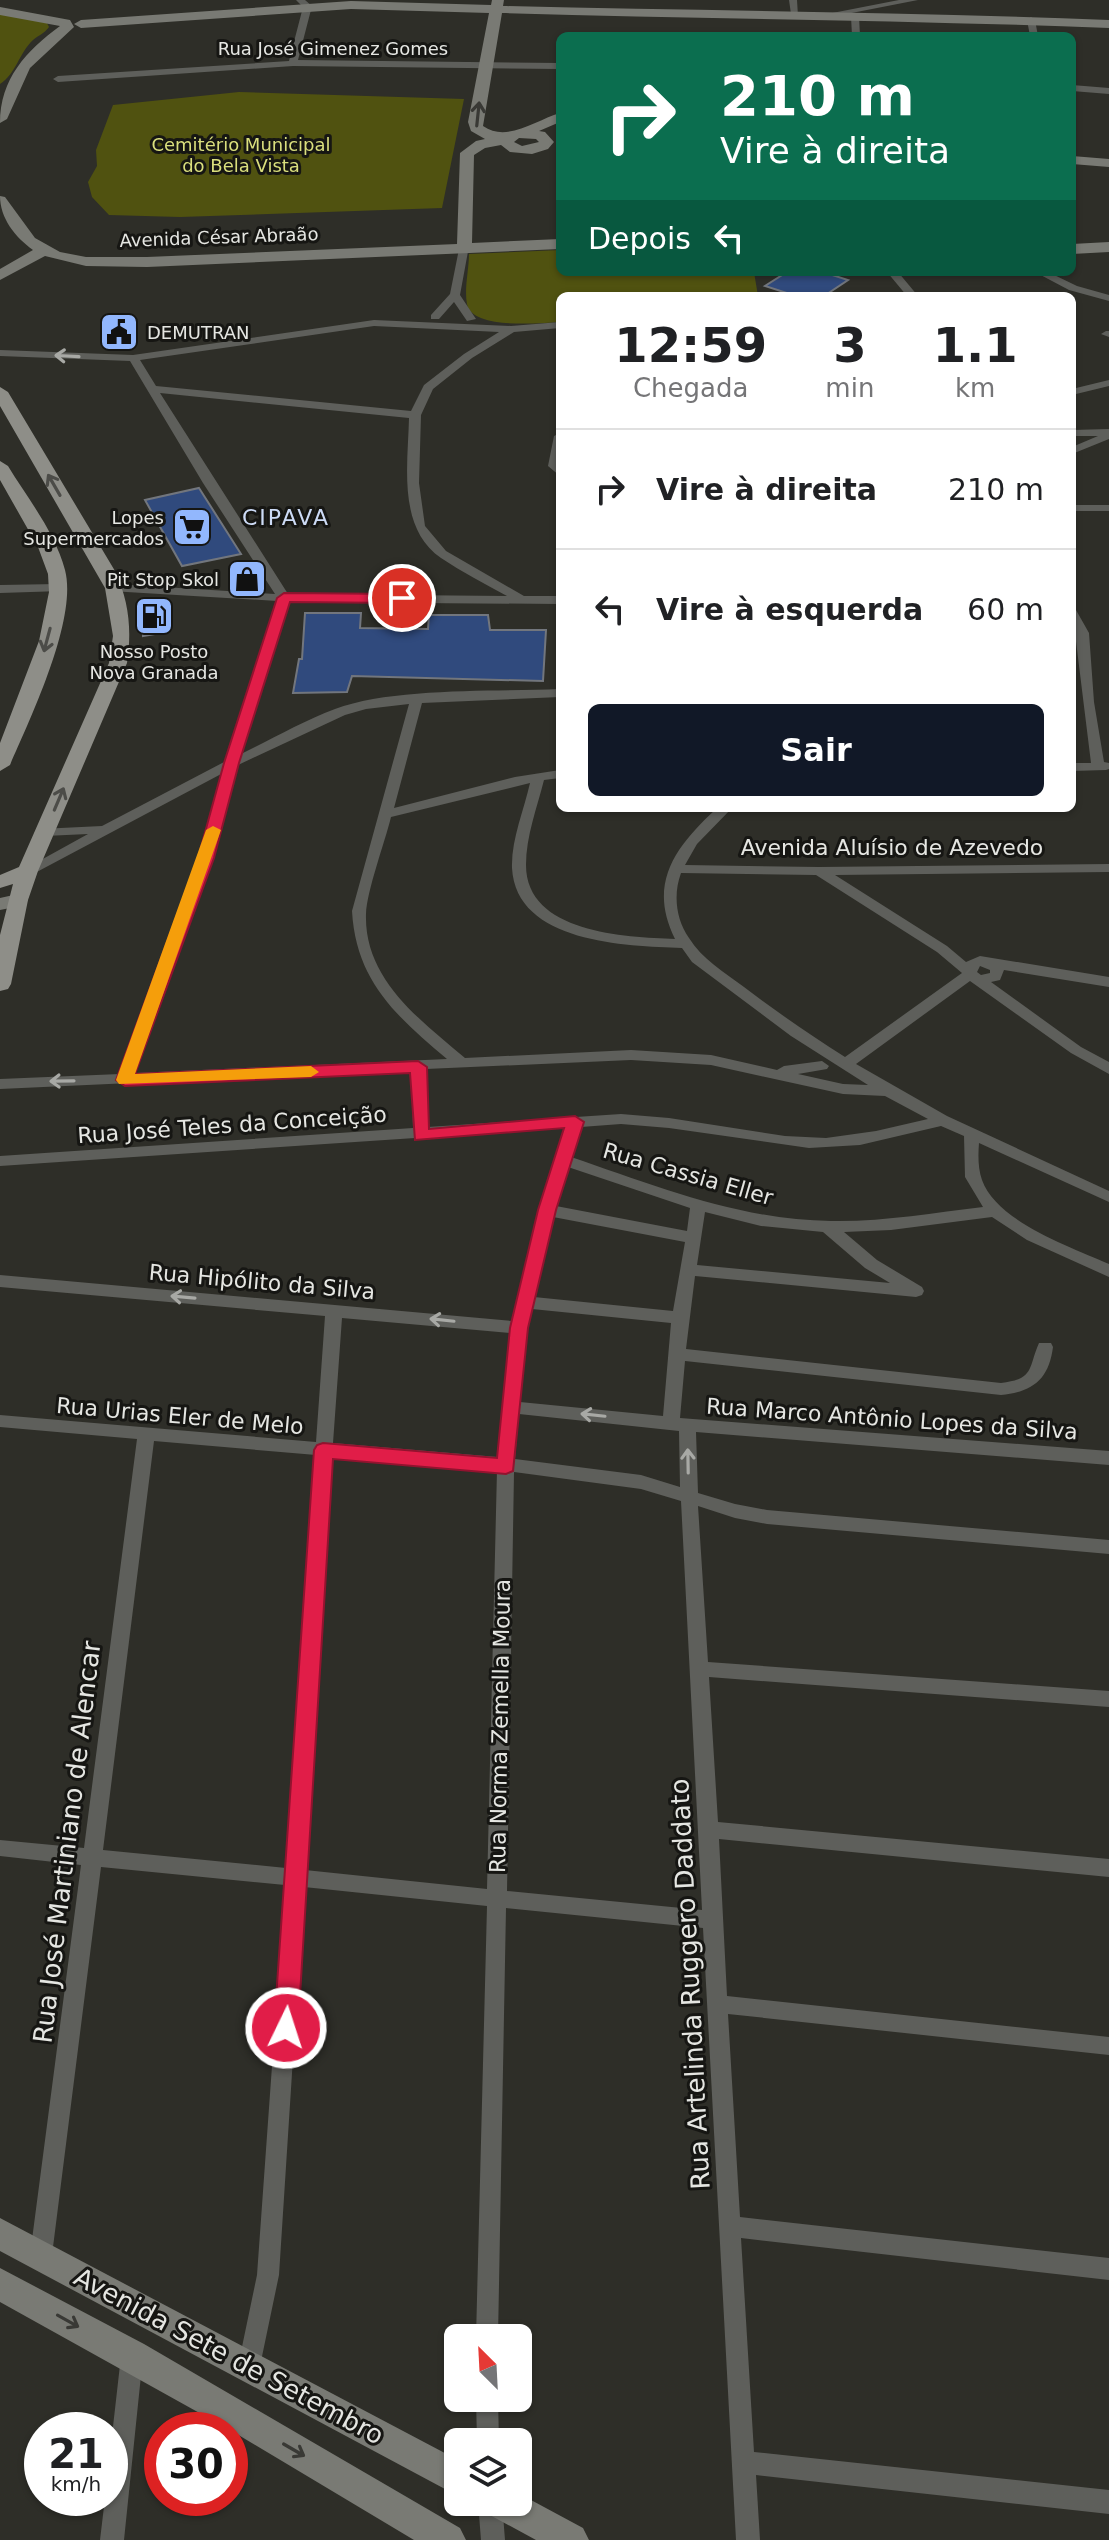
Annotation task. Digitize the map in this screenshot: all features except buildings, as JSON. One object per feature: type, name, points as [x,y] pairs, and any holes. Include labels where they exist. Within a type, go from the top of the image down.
[{"type":"main road","points":[[641,12],[657,7],[665,0],[751,13],[794,7],[826,15],[859,17]]},
{"type":"main road","points":[[665,0],[699,14]]},
{"type":"main road","points":[[0,11],[71,25],[304,3],[498,4],[699,14],[859,17],[887,14],[1109,24]]},
{"type":"main road","points":[[498,4],[476,128],[486,135],[551,141]]},
{"type":"main road","points":[[699,14],[701,32]]},
{"type":"main road","points":[[0,119],[5,92],[31,56],[71,25]]},
{"type":"main road","points":[[464,246],[467,153],[475,147],[513,137],[555,119]]},
{"type":"main road","points":[[468,158],[546,145],[551,141],[555,119]]},
{"type":"main road","points":[[513,137],[511,147],[556,151]]},
{"type":"main road","points":[[1076,160],[1109,163]]},
{"type":"main road","points":[[0,200],[38,246]]},
{"type":"main road","name":"Avenida César Abraão","points":[[38,246],[84,260],[139,262],[556,244]]},
{"type":"main road","points":[[0,258],[38,246]]},
{"type":"main road","points":[[0,275],[38,246]]},
{"type":"main road","points":[[1076,249],[1109,247]]},
{"type":"main road","points":[[0,392],[114,588],[122,636],[118,663],[28,871],[9,902],[0,984]]},
{"type":"main road","points":[[0,466],[49,551],[58,575],[47,644],[1,760]]},
{"type":"main road","points":[[0,882],[28,871]]},
{"type":"main road","name":"Avenida Sete de Setembro","points":[[0,2234],[444,2471]]},
{"type":"main road","name":"Avenida Sete de Setembro","points":[[0,2284],[132,2356],[448,2540]]},
{"type":"main road","points":[[526,2516],[571,2540]]},
{"type":"street","points":[[826,15],[887,14],[914,0]]},
{"type":"street","points":[[293,63],[304,3]]},
{"type":"street","points":[[857,32],[859,17]]},
{"type":"street","points":[[859,17],[864,32]]},
{"type":"street","points":[[1031,20],[1033,32]]},
{"type":"street","name":"Rua José Gimenez Gomes","points":[[58,79],[293,63],[556,66]]},
{"type":"street","points":[[1076,88],[1109,91]]},
{"type":"street","points":[[435,317],[455,295],[464,246]]},
{"type":"street","points":[[896,276],[910,292]]},
{"type":"street","points":[[1048,276],[1073,288],[1109,298]]},
{"type":"street","points":[[455,295],[471,319]]},
{"type":"street","points":[[0,353],[133,358],[246,344],[345,326],[401,323],[435,317],[471,319],[498,328]]},
{"type":"street","points":[[401,323],[464,329],[556,325]]},
{"type":"street","points":[[511,329],[437,378],[421,398],[415,415],[413,483],[419,526],[442,554],[520,599]]},
{"type":"street","points":[[125,1080],[206,858],[284,598],[133,358]]},
{"type":"street","points":[[1076,391],[1109,383]]},
{"type":"street","points":[[151,389],[415,415]]},
{"type":"street","points":[[1076,433],[1109,433]]},
{"type":"street","points":[[1076,449],[1109,433]]},
{"type":"street","points":[[1076,508],[1109,508]]},
{"type":"street","points":[[0,589],[58,588]]},
{"type":"street","points":[[114,588],[284,598],[556,600]]},
{"type":"street","points":[[1076,620],[1083,633],[1088,702],[1104,766],[1076,767]]},
{"type":"street","points":[[28,871],[232,763],[340,712],[365,705],[417,699],[556,693]]},
{"type":"street","points":[[417,699],[359,911],[358,932],[370,968],[393,1002],[463,1064]]},
{"type":"street","points":[[387,814],[538,776],[556,774]]},
{"type":"street","points":[[538,776],[519,867],[526,895],[546,914],[586,934],[620,941],[683,944]]},
{"type":"street","points":[[721,812],[686,845],[675,869],[670,905],[683,944],[711,971],[834,1063],[866,1076],[942,1120],[1109,1197]]},
{"type":"street","points":[[45,832],[79,831],[114,824]]},
{"type":"street","name":"Avenida Aluísio de Azevedo","points":[[675,869],[1109,868]]},
{"type":"street","points":[[819,871],[983,973],[1013,1005],[1109,1069]]},
{"type":"street","points":[[813,1082],[834,1063],[983,973],[1044,970],[1109,982]]},
{"type":"street","points":[[0,1084],[654,1055],[711,1060],[843,1089],[888,1091]]},
{"type":"street","points":[[774,1072],[834,1063]]},
{"type":"street","points":[[418,1067],[421,1135]]},
{"type":"street","points":[[843,1089],[866,1076]]},
{"type":"street","name":"Rua José Teles da Conceição","points":[[0,1161],[421,1135],[575,1122],[654,1120],[810,1143],[863,1139],[942,1120]]},
{"type":"street","name":"Rua Norma Zemella Moura","points":[[487,2324],[506,1466],[519,1328],[547,1210],[575,1122]]},
{"type":"street","points":[[972,1133],[974,1182],[993,1211],[1109,1271]]},
{"type":"street","name":"Rua Cassia Eller","points":[[563,1160],[699,1204],[771,1221],[827,1227],[993,1211]]},
{"type":"street","name":"Rua Artelinda Ruggero Daddato","points":[[699,1204],[680,1318],[679,1424],[688,1496],[701,1669],[712,1920],[748,2540]]},
{"type":"street","points":[[547,1210],[692,1238]]},
{"type":"street","points":[[687,1270],[916,1291],[871,1264],[827,1227]]},
{"type":"street","name":"Rua Hipólito da Silva","points":[[0,1281],[519,1328]]},
{"type":"street","points":[[525,1302],[680,1318]]},
{"type":"street","points":[[249,2366],[268,2275],[334,1310]]},
{"type":"street","points":[[678,1354],[1001,1389],[1033,1382],[1041,1372],[1045,1347]]},
{"type":"street","name":"Rua Marco Antônio Lopes da Silva","points":[[511,1407],[679,1424],[1109,1458]]},
{"type":"street","name":"Rua Urias Eler de Melo","points":[[0,1421],[506,1466],[641,1482],[767,1517],[1109,1547]]},
{"type":"street","name":"Rua José Martiniano de Alencar","points":[[41,2255],[146,1436]]},
{"type":"street","points":[[701,1669],[1109,1699]]},
{"type":"street","points":[[710,1830],[1109,1868]]},
{"type":"street","points":[[0,1848],[712,1920]]},
{"type":"street","points":[[717,2004],[1109,2046]]},
{"type":"street","points":[[731,2226],[1109,2269]]},
{"type":"street","points":[[112,2540],[132,2356]]},
{"type":"street","points":[[745,2462],[1109,2502]]},
{"type":"street","points":[[491,2516],[493,2540]]},
{"type":"green space","points":[[0,14],[47,23],[49,27],[28,45],[10,75],[0,84]]},
{"type":"green space","name":"Cemitério Municipal do Bela Vista","points":[[239,92],[464,99],[442,208],[180,217],[109,215],[92,197],[88,182],[97,166],[96,150],[113,105]]},
{"type":"green space","points":[[556,250],[556,276],[755,276],[757,292],[556,292],[556,322],[508,323],[481,318],[467,304],[469,254]]},
{"type":"slow traffic","points":[[213,830],[206,858],[125,1080],[311,1072]]},
{"type":"place","name":"DEMUTRAN","points":[[119,332]]},
{"type":"place","name":"Lopes Supermercados","points":[[192,527]]},
{"type":"place","name":"Pit Stop Skol","points":[[247,579]]},
{"type":"place","name":"Nosso Posto Nova Granada","points":[[154,616]]},
{"type":"district","name":"CIPAVA","points":[[286,517]]},
{"type":"route","points":[[286,2028],[323,1450],[506,1466],[519,1328],[547,1210],[575,1122],[421,1135],[418,1067],[125,1080],[206,858],[284,598],[402,598]]}]
